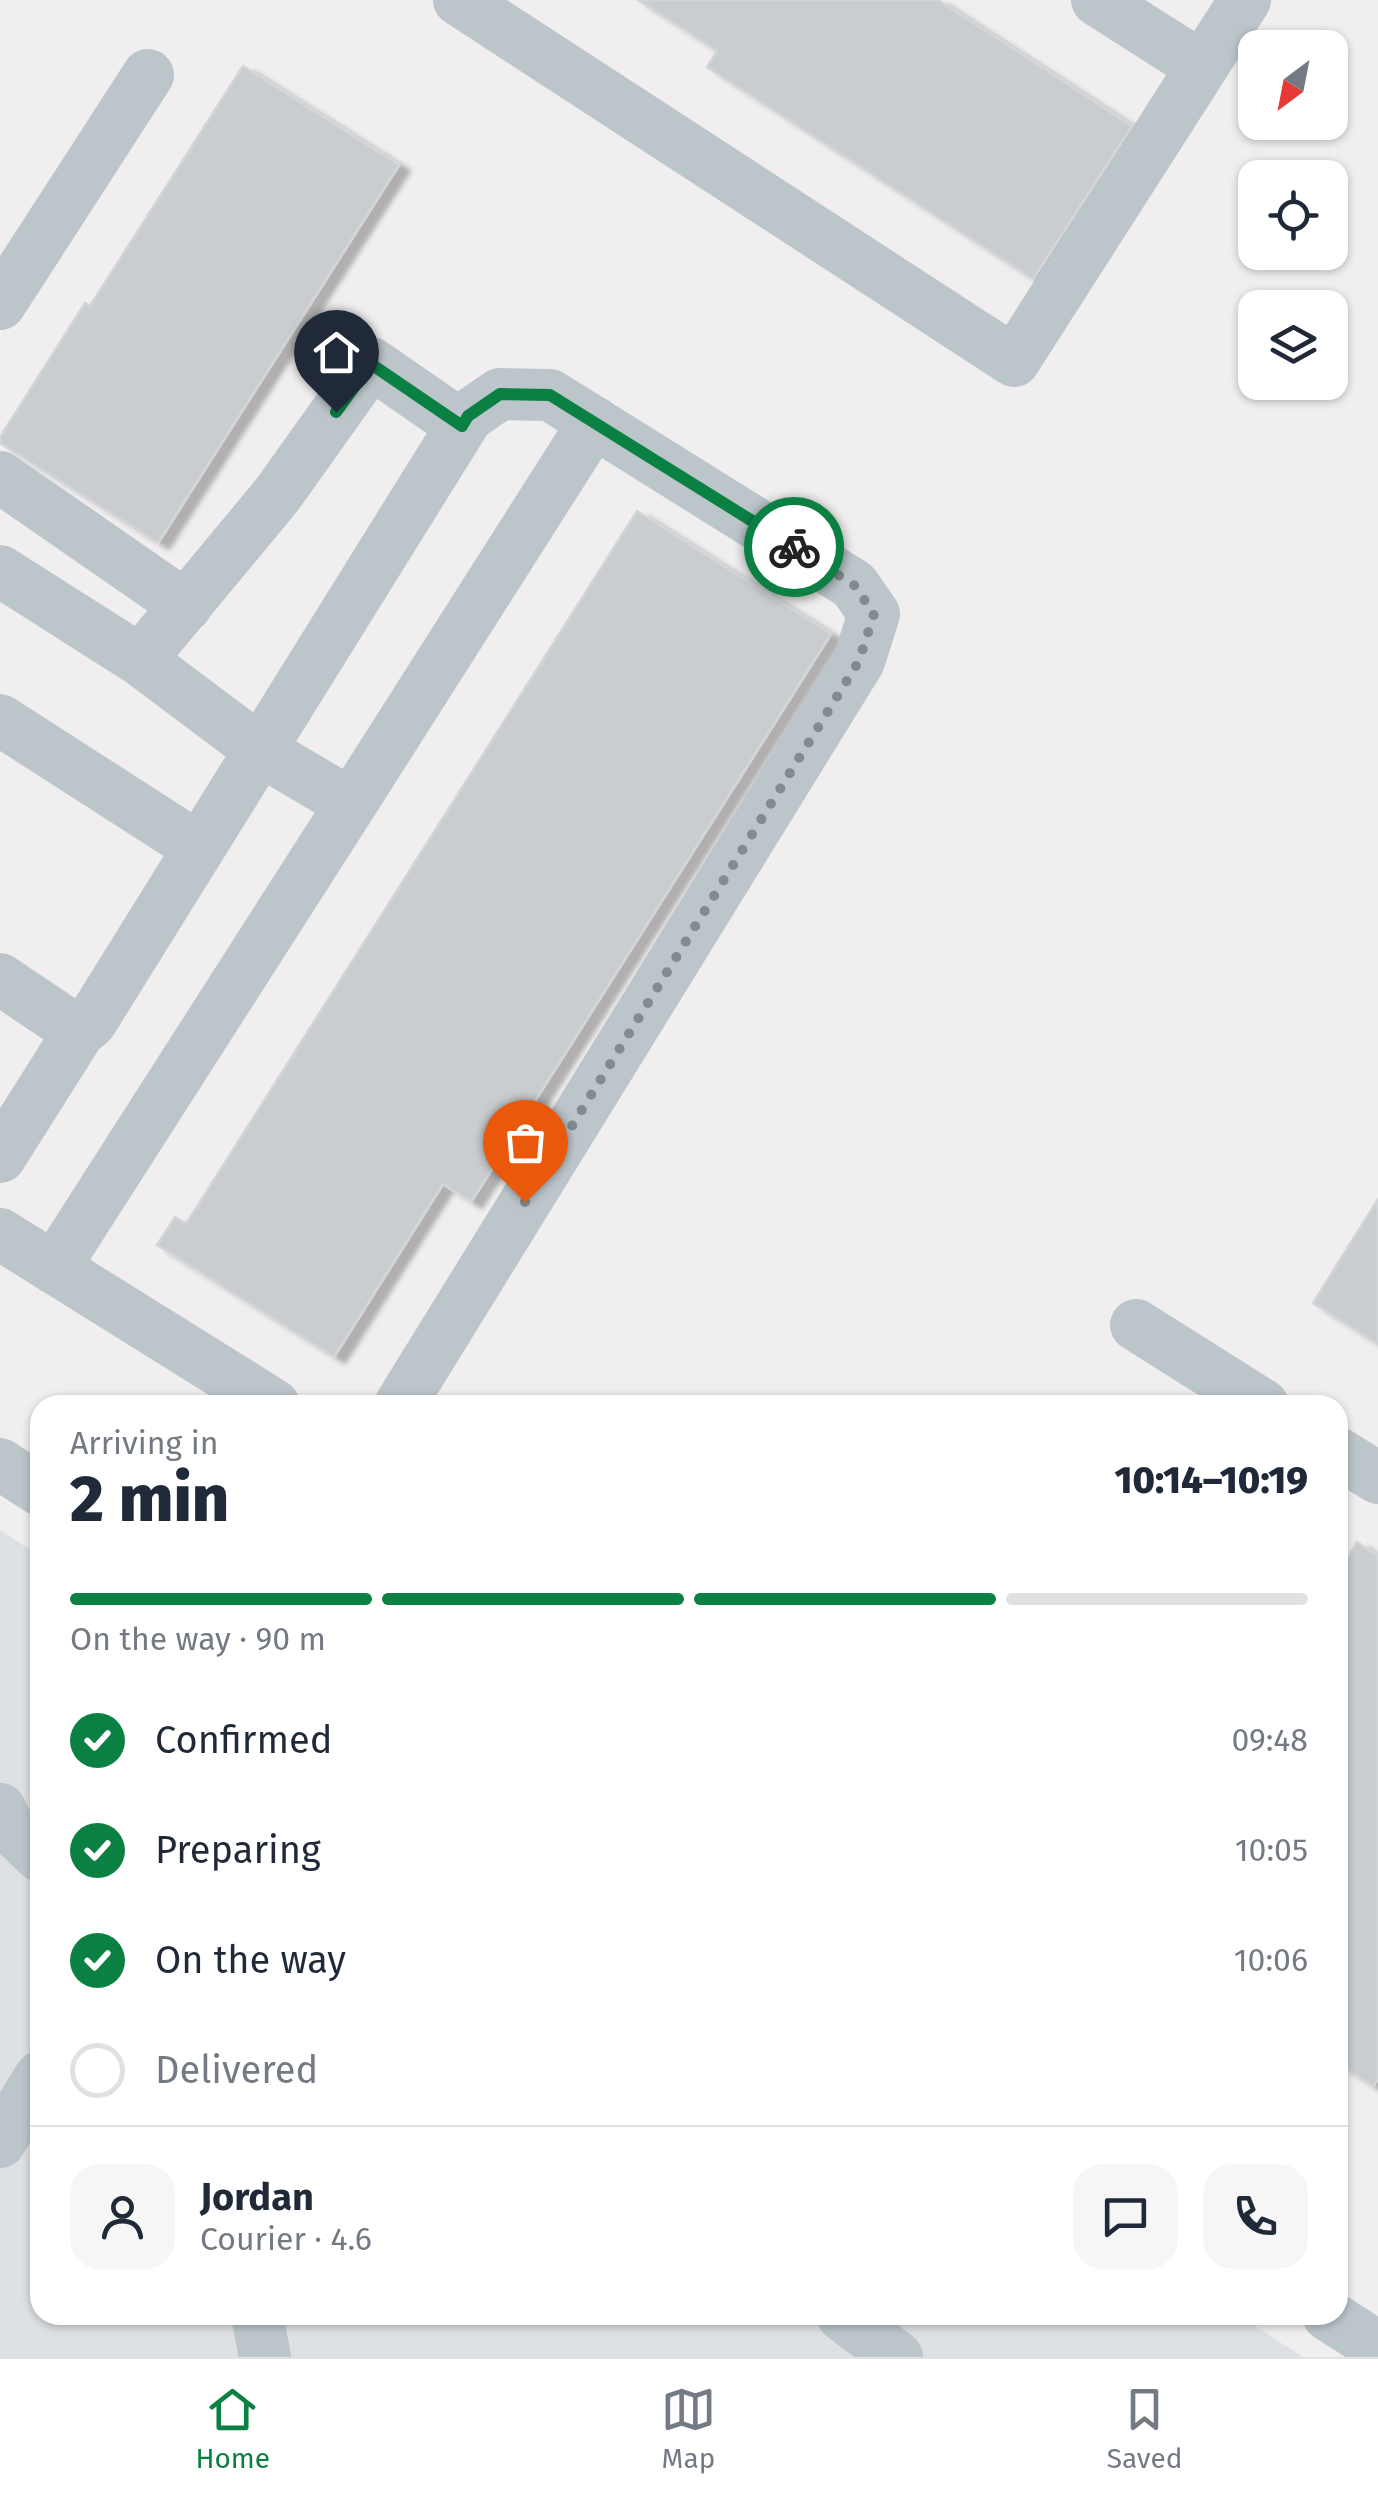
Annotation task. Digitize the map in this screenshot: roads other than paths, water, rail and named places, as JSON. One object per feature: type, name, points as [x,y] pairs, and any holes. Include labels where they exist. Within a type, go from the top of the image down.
[{"type":"street","points":[[459,0],[1014,360],[1245,0]]},
{"type":"street","points":[[1097,0],[1202,67]]},
{"type":"street","points":[[0,304],[148,75]]},
{"type":"street","points":[[140,660],[277,495],[371,364],[462,426]]},
{"type":"street","points":[[0,1157],[80,1032],[91,1022],[468,416],[500,394],[550,395],[854,585],[874,614],[859,661],[406,1395]]},
{"type":"street","points":[[54,1268],[594,422]]},
{"type":"street","points":[[0,478],[186,606]]},
{"type":"street","points":[[0,570],[140,660],[260,750],[351,804]]},
{"type":"street","points":[[0,720],[199,848]]},
{"type":"street","points":[[0,979],[80,1032]]},
{"type":"street","points":[[0,1234],[258,1395]]},
{"type":"street","points":[[1136,1324],[1247,1395]]},
{"type":"street","points":[[1348,1458],[1378,1478]]},
{"type":"street","points":[[0,1464],[30,1484]]},
{"type":"street","points":[[0,1810],[8,1825],[30,1846]]},
{"type":"street","points":[[16,2139],[30,2103]]},
{"type":"street","points":[[259,2325],[264,2357]]},
{"type":"street","points":[[855,2325],[897,2357]]},
{"type":"street","points":[[1344,2325],[1378,2347]]}]
